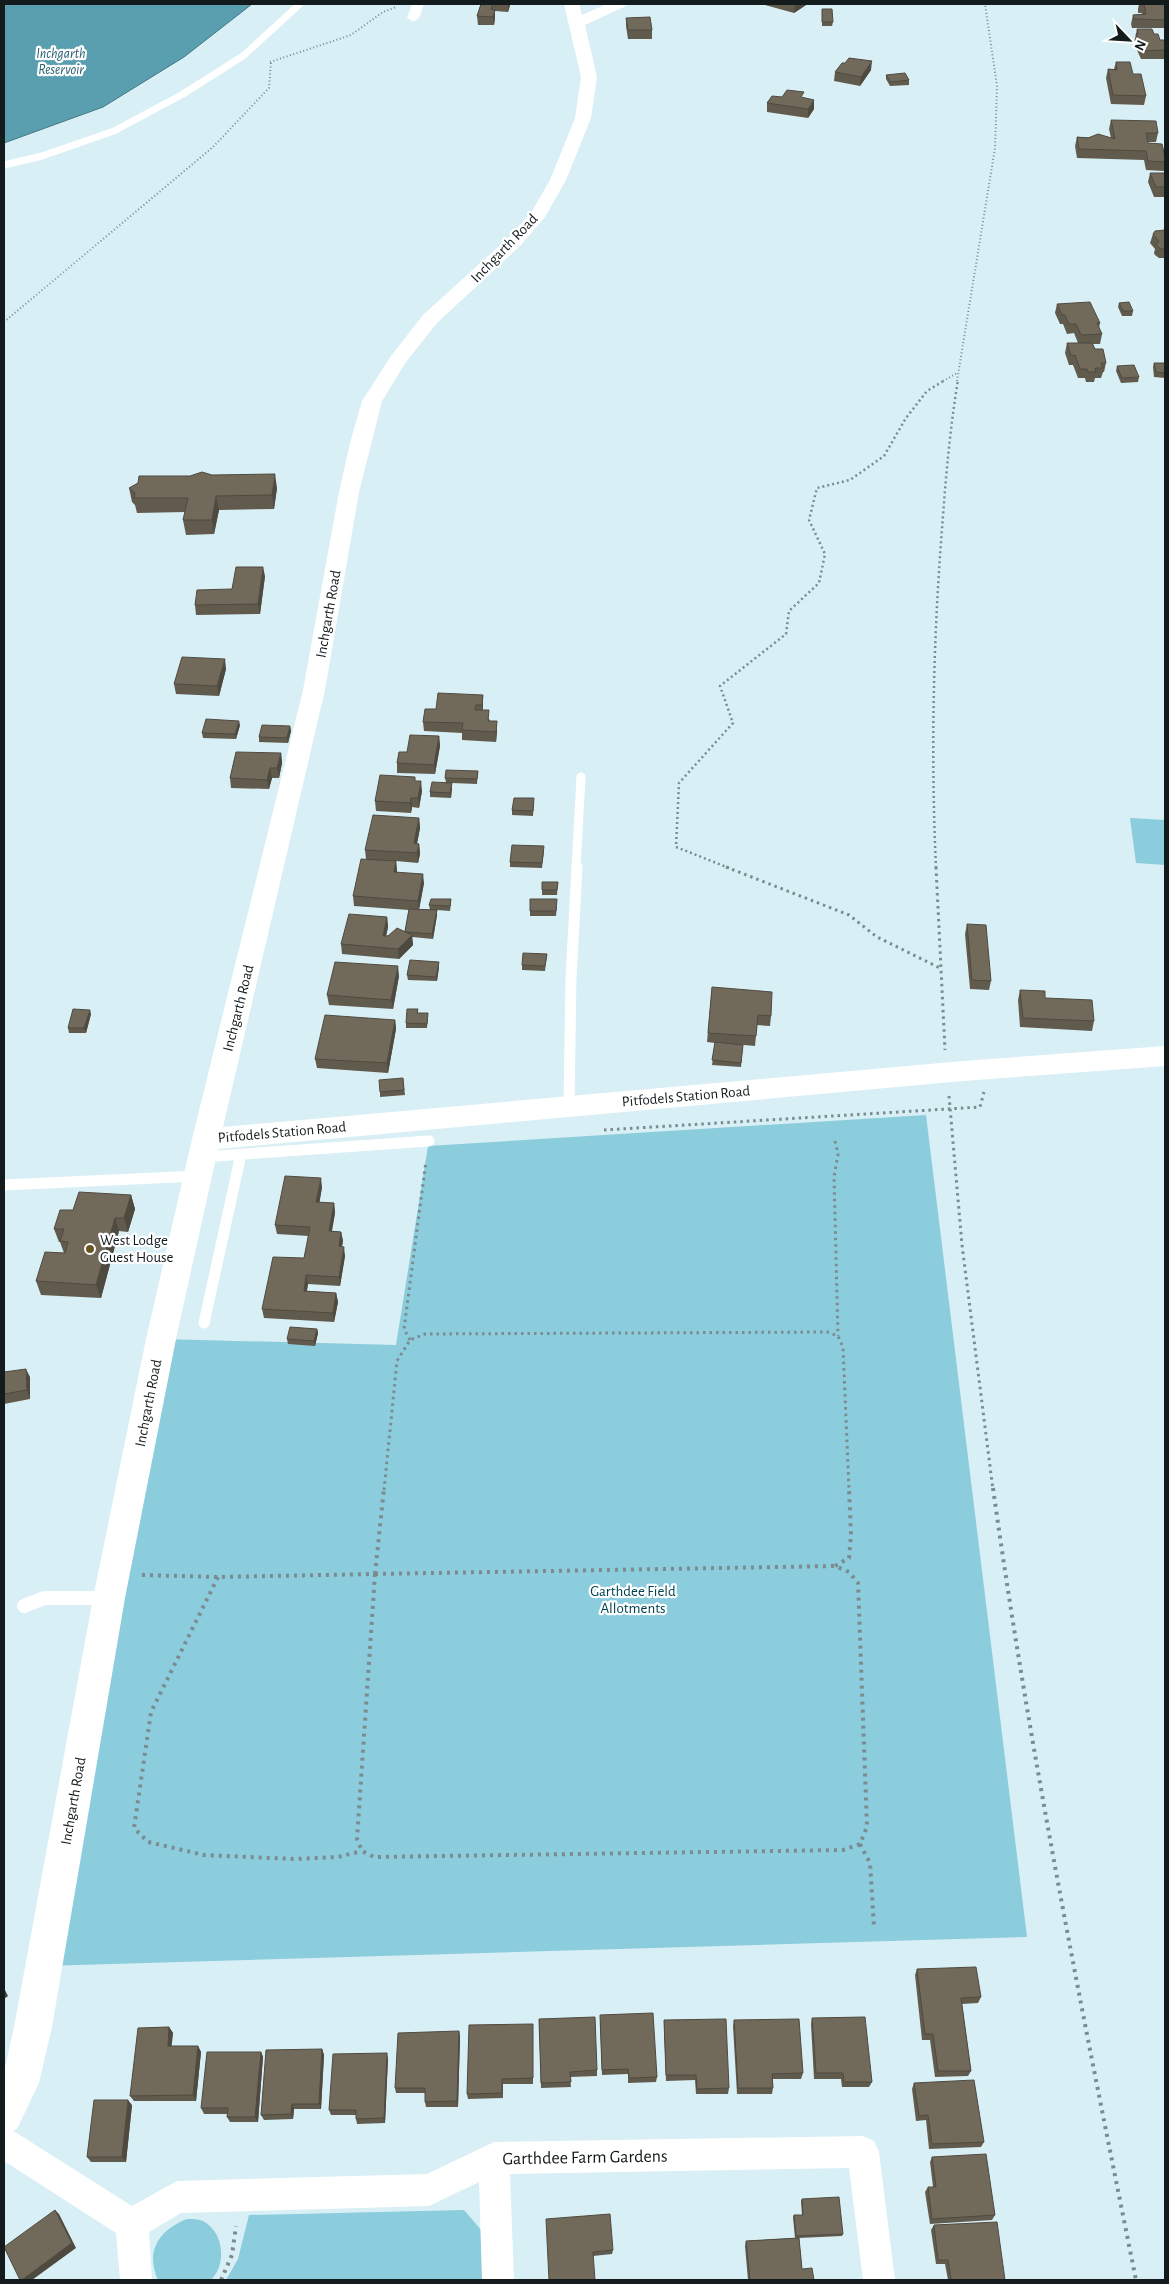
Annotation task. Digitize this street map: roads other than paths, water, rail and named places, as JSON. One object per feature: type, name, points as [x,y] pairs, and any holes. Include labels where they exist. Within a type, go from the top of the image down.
[{"type":"street","points":[[413,18],[418,4]]},
{"type":"street","name":"Inchgarth Road","points":[[4,2116],[20,2083],[43,1975],[111,1586],[161,1339],[202,1157],[314,690],[349,492],[372,401],[398,360],[430,320],[515,241],[539,213],[558,180],[583,118],[589,77],[572,4]]},
{"type":"street","points":[[577,23],[619,4]]},
{"type":"street","name":"Pitfodels Station Road","points":[[202,1157],[569,1106],[943,1072],[1165,1056]]},
{"type":"street","points":[[4,2144],[132,2224],[136,2280]]},
{"type":"street","name":"Garthdee Farm Gardens","points":[[132,2224],[178,2197],[429,2190],[494,2158],[863,2152],[879,2280]]},
{"type":"street","points":[[494,2158],[498,2280]]},
{"type":"lane","points":[[4,165],[42,156],[114,131],[183,94],[243,56],[300,4]]},
{"type":"lane","points":[[569,1106],[571,978],[580,777]]},
{"type":"lane","points":[[4,1185],[202,1157],[429,1141]]},
{"type":"lane","points":[[204,1323],[240,1154]]},
{"type":"lane","points":[[24,1606],[44,1598],[111,1586]]},
{"type":"water","name":"Inchgarth Reservoir","points":[[4,4],[252,4],[184,57],[103,107],[4,143]]},
{"type":"place","name":"West Lodge Guest House","points":[[90,1249]]},
{"type":"park label","name":"Garthdee Field Allotments","points":[[633,1600]]}]
